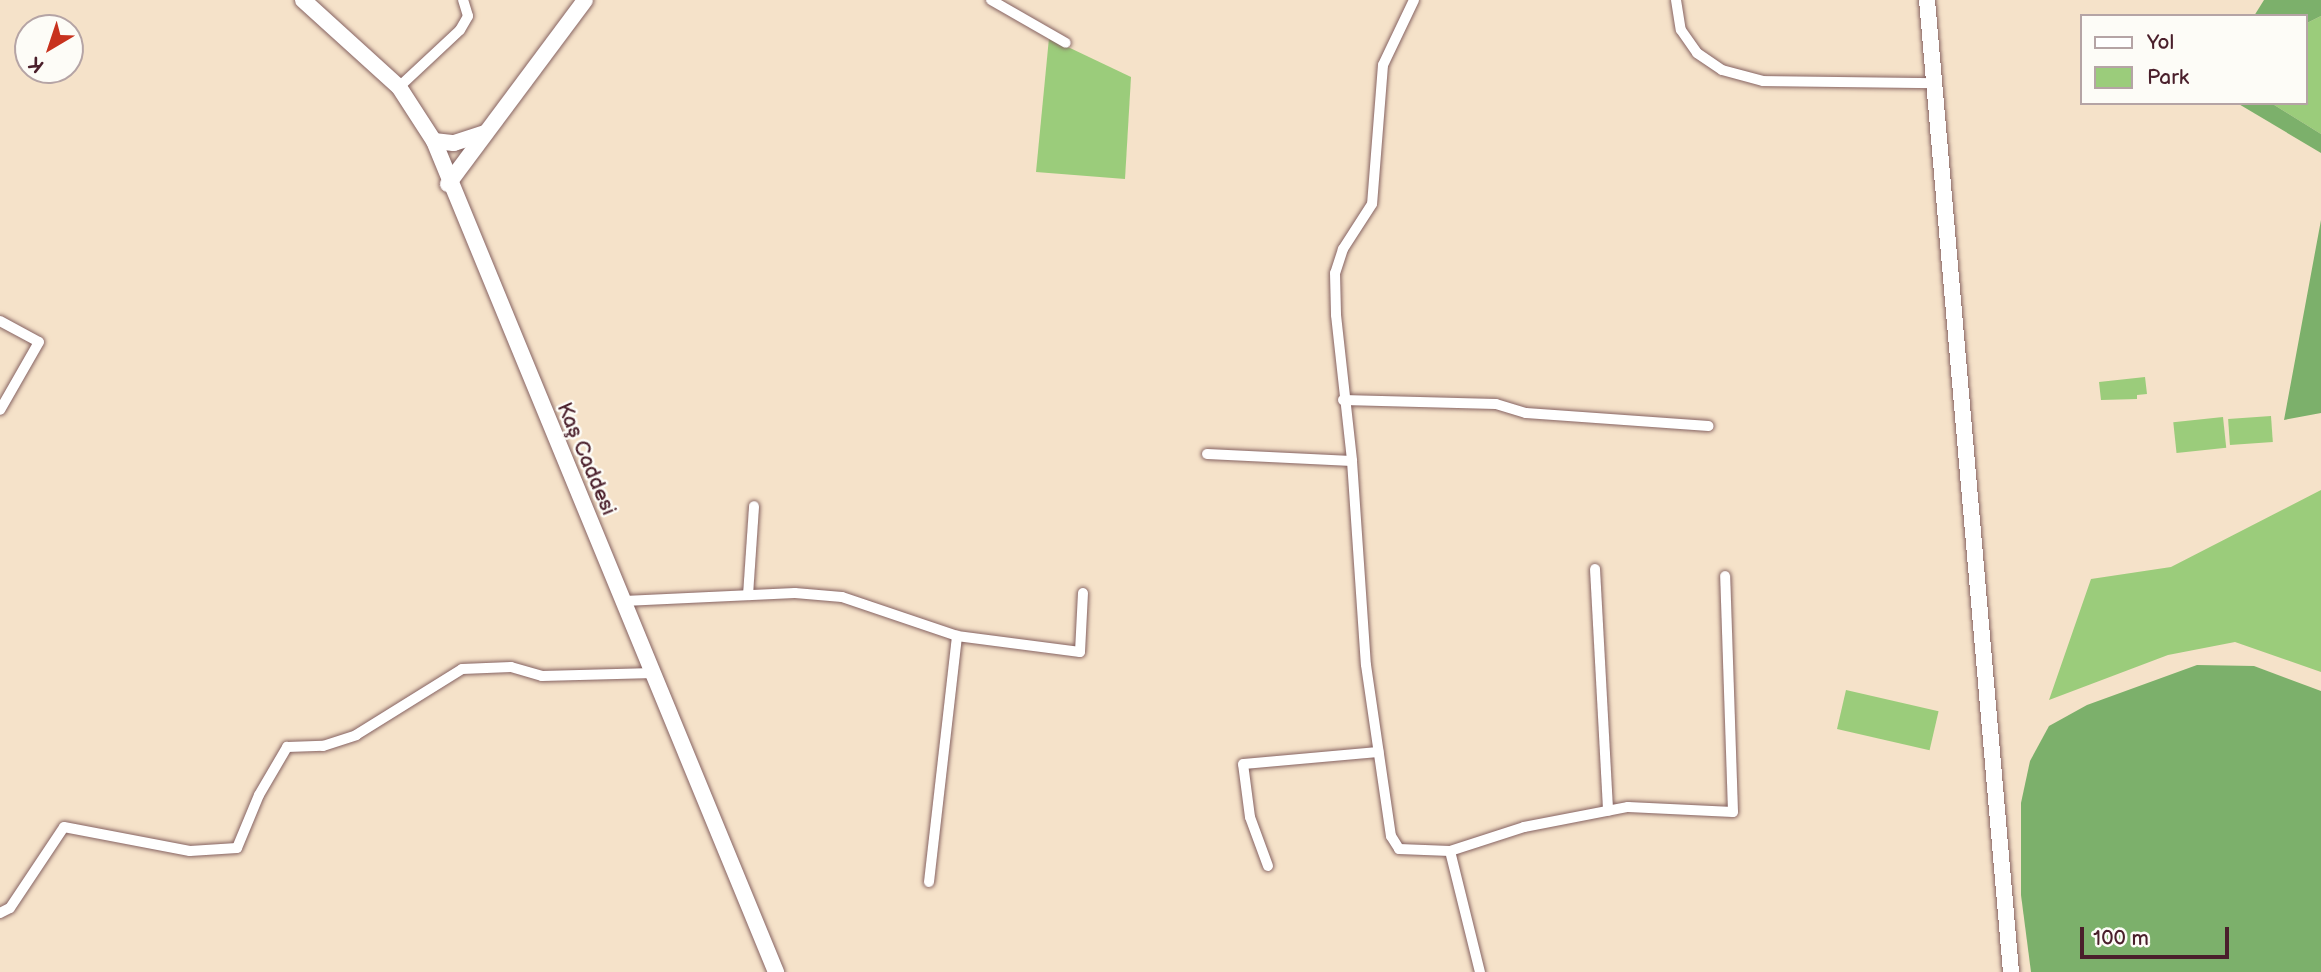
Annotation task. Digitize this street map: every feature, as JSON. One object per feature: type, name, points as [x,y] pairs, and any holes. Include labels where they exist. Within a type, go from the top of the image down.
[{"type":"street","name":"Kaş Caddesi","points":[[303,0],[399,87],[434,141],[449,184],[776,972]]},
{"type":"street","points":[[399,87],[460,30],[468,16],[463,0]]},
{"type":"street","points":[[449,184],[585,0]]},
{"type":"street","points":[[991,0],[1066,43]]},
{"type":"street","points":[[1414,0],[1383,65],[1372,204],[1343,248],[1335,273],[1343,400],[1352,461],[1365,652],[1391,836],[1399,849],[1450,851],[1524,827],[1608,811],[1677,806],[1733,811],[1725,576]]},
{"type":"street","points":[[1676,0],[1681,30],[1697,53],[1722,70],[1763,80],[1933,83]]},
{"type":"street","points":[[1927,0],[2011,972]]},
{"type":"street","points":[[434,141],[472,140],[490,130]]},
{"type":"street","points":[[0,321],[39,342],[0,410]]},
{"type":"street","points":[[1343,400],[1496,404],[1526,413],[1709,426]]},
{"type":"street","points":[[1207,454],[1352,461]]},
{"type":"street","points":[[748,595],[754,506]]},
{"type":"street","points":[[1595,569],[1608,811]]},
{"type":"street","points":[[624,601],[748,595],[842,597],[957,636],[1080,652],[1083,593]]},
{"type":"street","points":[[929,882],[957,636]]},
{"type":"street","points":[[0,914],[9,908],[64,827],[190,851],[237,848],[259,795],[287,747],[323,746],[356,735],[461,669],[511,667],[542,676],[654,673]]},
{"type":"street","points":[[1268,866],[1250,817],[1243,764],[1378,752]]},
{"type":"street","points":[[1450,851],[1480,972]]},
{"type":"green space","points":[[2264,0],[2321,0],[2321,16],[2307,23],[2307,14],[2255,14]]},
{"type":"green space","points":[[2321,16],[2321,134],[2274,105],[2307,105],[2307,23]]},
{"type":"green space","points":[[1049,38],[1131,77],[1125,179],[1036,172]]},
{"type":"green space","points":[[2240,105],[2274,105],[2321,134],[2321,153]]},
{"type":"green space","points":[[2321,220],[2321,413],[2284,420]]},
{"type":"green space","points":[[2145,377],[2147,394],[2137,395],[2137,399],[2101,400],[2099,382]]},
{"type":"green space","points":[[2271,416],[2273,442],[2230,445],[2228,419]]},
{"type":"green space","points":[[2223,417],[2226,448],[2177,453],[2173,422]]},
{"type":"green space","points":[[2321,490],[2321,672],[2235,642],[2168,655],[2049,700],[2091,579],[2171,567]]},
{"type":"green space","points":[[2197,665],[2254,666],[2321,691],[2321,972],[2031,972],[2021,895],[2021,803],[2030,761],[2049,726],[2087,705]]},
{"type":"green space","points":[[1846,690],[1939,711],[1930,750],[1837,729]]}]
